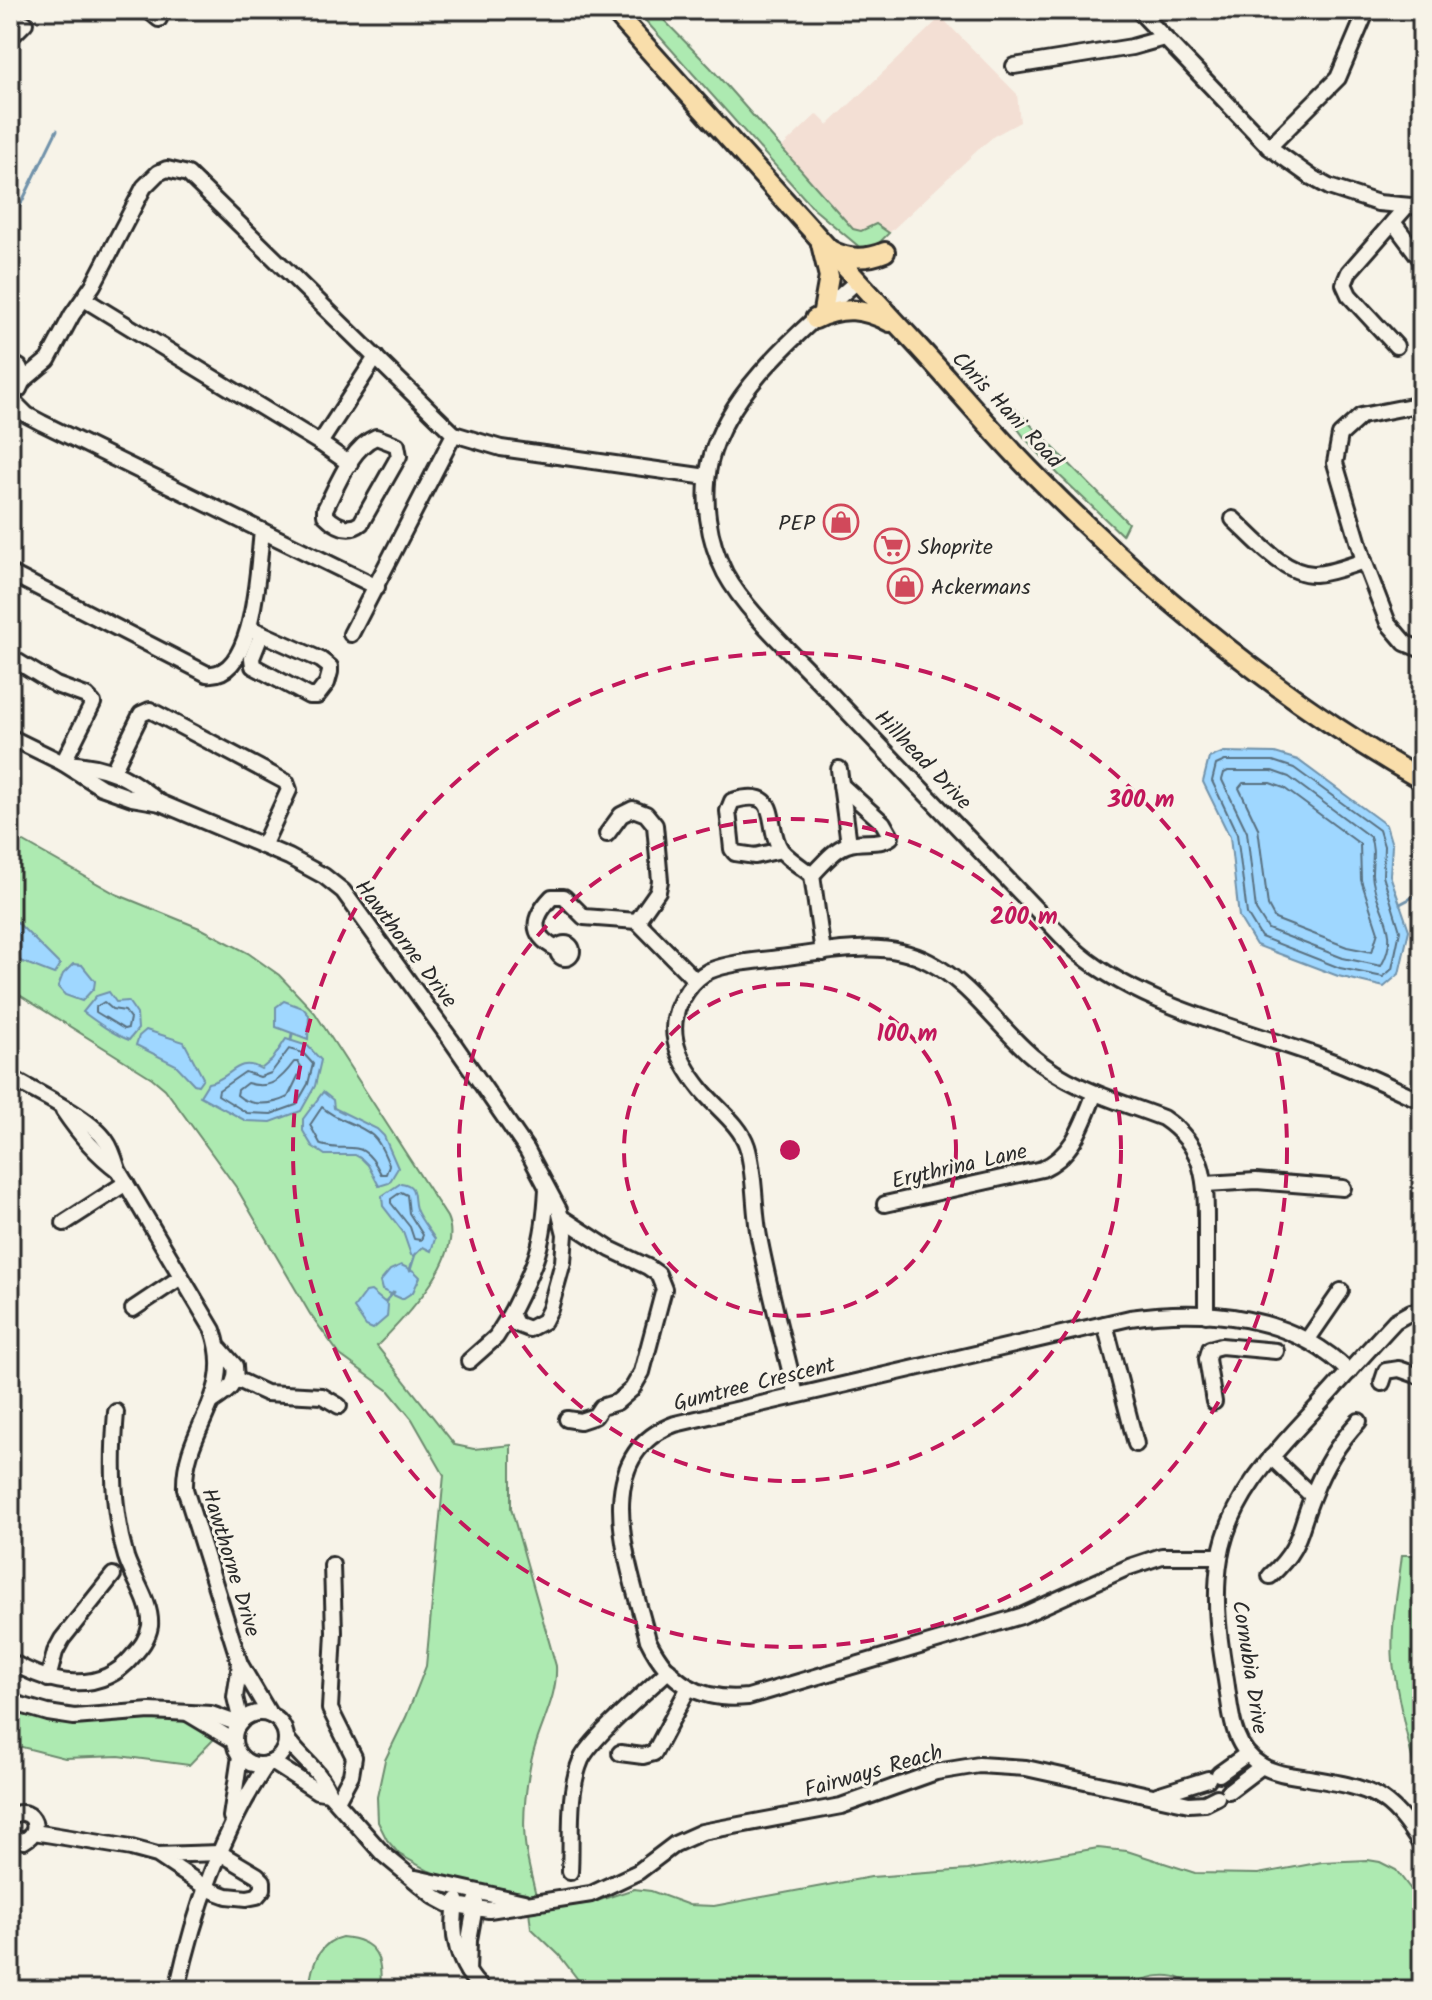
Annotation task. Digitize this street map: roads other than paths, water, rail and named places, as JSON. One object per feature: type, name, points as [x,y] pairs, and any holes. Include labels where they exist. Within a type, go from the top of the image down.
[{"type":"main road","name":"Chris Hani Road","points":[[613,10],[1002,441],[1120,556],[1188,615],[1285,690],[1422,780]]},
{"type":"main road","points":[[823,243],[842,255],[859,258],[885,252]]},
{"type":"main road","points":[[823,243],[829,277],[819,315],[858,309],[900,327]]},
{"type":"street","points":[[1138,10],[1269,147],[1329,187],[1378,203],[1422,207]]},
{"type":"street","points":[[1269,147],[1338,78],[1367,10]]},
{"type":"street","points":[[10,38],[25,23]]},
{"type":"street","points":[[1014,66],[1132,47],[1164,38]]},
{"type":"street","points":[[377,587],[27,415],[15,386],[48,360],[144,187],[158,173],[167,169],[178,170],[198,182],[454,434],[501,448],[707,477]]},
{"type":"street","points":[[1396,346],[1349,295],[1344,284],[1349,272],[1406,207]]},
{"type":"street","points":[[1393,222],[1422,261]]},
{"type":"street","name":"Hillhead Drive","points":[[857,281],[819,315],[738,401],[716,442],[707,477],[709,525],[725,572],[743,599],[1085,959],[1112,978],[1150,997],[1319,1056],[1422,1101]]},
{"type":"street","points":[[84,299],[350,464]]},
{"type":"street","points":[[320,443],[376,357]]},
{"type":"street","points":[[1422,404],[1361,416],[1340,435],[1336,448],[1337,475],[1364,561],[1388,623],[1405,643],[1422,650]]},
{"type":"street","points":[[351,634],[454,434]]},
{"type":"street","points":[[376,437],[389,440],[399,450],[399,456],[365,517],[356,527],[350,528],[330,520],[325,511],[350,464],[365,444],[376,437]]},
{"type":"street","points":[[1233,519],[1278,558],[1303,573],[1332,571],[1364,561]]},
{"type":"street","points":[[256,631],[326,664],[330,672],[322,692],[309,696],[253,666],[262,531]]},
{"type":"street","points":[[10,573],[207,674],[223,671],[256,631]]},
{"type":"street","points":[[10,657],[56,685],[86,696],[93,703],[63,763]]},
{"type":"street","points":[[94,783],[113,771],[141,714],[150,710],[286,782],[289,790],[263,846]]},
{"type":"street","name":"Hawthorne Drive","points":[[10,737],[116,793],[161,803],[263,846],[324,876],[359,909],[527,1150],[561,1217],[565,1234],[563,1262],[544,1321],[537,1326],[522,1328],[512,1319],[511,1313]]},
{"type":"street","name":"Hawthorne Drive","points":[[63,763],[113,771],[161,803]]},
{"type":"street","points":[[839,769],[849,844]]},
{"type":"street","points":[[113,771],[116,793]]},
{"type":"street","points":[[812,875],[842,847],[884,841],[889,839],[891,833],[841,785]]},
{"type":"street","points":[[781,850],[755,856],[735,853],[728,811],[732,801],[755,797],[766,804],[781,850],[812,875],[823,953]]},
{"type":"street","points":[[607,834],[621,815],[633,809],[646,814],[655,825],[659,886],[652,902],[637,921]]},
{"type":"street","points":[[557,949],[543,938],[535,925],[536,916],[552,897],[564,897],[584,917],[637,921],[695,980]]},
{"type":"street","points":[[796,1395],[759,1239],[746,1144],[692,1076],[677,1052],[673,1038],[675,1014],[681,999],[695,980],[707,972],[731,965],[873,948],[912,954],[932,963],[966,989],[1035,1059],[1060,1076],[1095,1093],[1163,1118],[1175,1126],[1193,1147],[1206,1184],[1206,1315]]},
{"type":"street","points":[[10,1077],[60,1107],[102,1148],[122,1177],[213,1330],[220,1349],[235,1366],[236,1379],[230,1389],[213,1401]]},
{"type":"street","name":"Erythrina Lane","points":[[885,1204],[1042,1169],[1054,1163],[1074,1141],[1095,1093]]},
{"type":"street","points":[[64,1223],[122,1177]]},
{"type":"street","points":[[1206,1184],[1256,1181],[1343,1188]]},
{"type":"street","points":[[469,1361],[496,1337],[534,1268],[541,1249],[547,1189]]},
{"type":"street","points":[[561,1217],[610,1249],[648,1267],[658,1274],[664,1289],[642,1372],[632,1389],[617,1402],[601,1407],[595,1416],[580,1421],[567,1419]]},
{"type":"street","points":[[534,1268],[558,1280]]},
{"type":"street","points":[[133,1309],[181,1277]]},
{"type":"street","points":[[1308,1339],[1341,1291]]},
{"type":"street","name":"Cornubia Drive","points":[[1421,1311],[1401,1315],[1254,1478],[1234,1514],[1220,1556],[1217,1622],[1233,1726],[1247,1754],[1262,1766],[1280,1773],[1349,1785],[1381,1797],[1402,1816],[1422,1847]]},
{"type":"street","name":"Gumtree Crescent","points":[[1220,1556],[1162,1556],[1129,1567],[1021,1616],[748,1697],[709,1697],[689,1687],[669,1670],[656,1656],[648,1640],[619,1511],[625,1475],[645,1442],[665,1428],[1154,1314],[1206,1315],[1275,1325],[1308,1339],[1330,1353],[1349,1372]]},
{"type":"street","points":[[1221,1346],[1226,1318]]},
{"type":"street","points":[[1105,1324],[1136,1444]]},
{"type":"street","points":[[1214,1402],[1207,1359],[1210,1349],[1221,1346],[1276,1351]]},
{"type":"street","name":"Hawthorne Drive","points":[[220,1349],[221,1370],[213,1401],[188,1453],[185,1489],[240,1664],[270,1715]]},
{"type":"street","points":[[1382,1383],[1386,1371],[1394,1368],[1422,1377]]},
{"type":"street","points":[[236,1379],[266,1393],[322,1396],[339,1406]]},
{"type":"street","points":[[10,1661],[48,1679],[75,1684],[92,1682],[110,1676],[128,1663],[147,1636],[149,1611],[126,1557],[114,1491],[116,1412]]},
{"type":"street","points":[[1270,1576],[1296,1547],[1312,1496],[1335,1447],[1359,1421]]},
{"type":"street","points":[[1271,1457],[1312,1496]]},
{"type":"street","points":[[332,1565],[334,1632],[330,1709],[354,1757],[351,1775],[333,1797]]},
{"type":"street","points":[[48,1679],[62,1639],[113,1575]]},
{"type":"street","name":"Hawthorne Drive","points":[[240,1664],[235,1697],[240,1723]]},
{"type":"street","points":[[570,1872],[573,1792],[582,1758],[669,1670]]},
{"type":"street","points":[[620,1753],[643,1756],[654,1753],[689,1687]]},
{"type":"street","points":[[10,1702],[74,1717],[150,1711],[211,1714],[240,1723]]},
{"type":"street","points":[[188,1714],[234,1741],[240,1756],[229,1830]]},
{"type":"street","points":[[177,1990],[229,1830],[269,1763],[282,1752],[286,1738],[281,1724],[270,1715],[254,1714],[240,1723],[234,1741]]},
{"type":"street","name":"Fairways Reach","points":[[286,1738],[383,1854],[435,1897],[475,1909],[555,1902],[603,1890],[638,1872],[675,1844],[702,1832],[841,1806],[936,1772],[1001,1765],[1189,1804],[1205,1803],[1223,1794],[1262,1766]]},
{"type":"street","name":"Fairways Reach","points":[[1153,1796],[1214,1776],[1247,1754]]},
{"type":"street","points":[[240,1756],[254,1764],[269,1763]]},
{"type":"street","name":"Fairways Reach","points":[[269,1763],[333,1797]]},
{"type":"street","points":[[10,1817],[20,1812],[29,1815],[34,1823],[34,1832],[24,1841],[10,1836]]},
{"type":"street","points":[[34,1832],[157,1855],[220,1853],[257,1875],[263,1881],[263,1889],[257,1896],[247,1898],[227,1896],[208,1889],[157,1855]]},
{"type":"street","name":"Fairways Reach","points":[[412,1877],[525,1903]]},
{"type":"street","points":[[460,1888],[456,1905],[455,1944],[475,1984]]},
{"type":"street","points":[[475,1984],[469,1940],[476,1891]]},
{"type":"water","points":[[1224,752],[1275,753],[1298,760],[1386,825],[1392,845],[1390,875],[1409,930],[1399,974],[1384,987],[1338,976],[1256,945],[1239,917],[1230,837],[1203,782],[1209,758]]},
{"type":"water","points":[[10,915],[60,965],[54,974],[10,957]]},
{"type":"water","points":[[73,964],[82,965],[95,981],[94,988],[82,1001],[65,995],[58,987],[63,974]]},
{"type":"water","points":[[109,992],[116,1002],[128,1001],[137,1014],[138,1029],[129,1040],[83,1012],[96,996]]},
{"type":"water","points":[[284,1001],[303,1008],[309,1015],[308,1039],[276,1027],[276,1007]]},
{"type":"water","points":[[146,1030],[184,1042],[203,1078],[198,1085],[176,1065],[136,1045],[139,1036]]},
{"type":"water","points":[[286,1039],[308,1046],[321,1060],[315,1086],[301,1111],[271,1122],[246,1121],[200,1096],[208,1083],[239,1066],[252,1065],[261,1069],[272,1060]]},
{"type":"water","points":[[323,1092],[333,1100],[334,1108],[377,1129],[384,1136],[398,1168],[389,1183],[379,1186],[368,1165],[355,1155],[325,1155],[312,1146],[303,1131],[303,1119]]},
{"type":"water","points":[[401,1183],[412,1189],[417,1213],[435,1239],[431,1251],[423,1247],[414,1256],[411,1255],[403,1232],[383,1206],[382,1196]]},
{"type":"water","points":[[401,1265],[420,1277],[413,1292],[402,1299],[382,1290],[380,1282],[390,1270]]},
{"type":"water","points":[[371,1291],[388,1305],[387,1317],[373,1329],[366,1326],[354,1308],[366,1292]]},
{"type":"waterway","points":[[10,226],[57,130]]},
{"type":"waterway","points":[[1400,904],[1417,895],[1422,897]]},
{"type":"waterway","points":[[291,1040],[292,1034]]},
{"type":"waterway","points":[[410,1270],[415,1254]]},
{"type":"waterway","points":[[386,1301],[394,1292]]},
{"type":"place","name":"PEP","points":[[841,522]]},
{"type":"place","name":"Shoprite","points":[[892,546]]},
{"type":"place","name":"Ackermans","points":[[905,586]]}]
